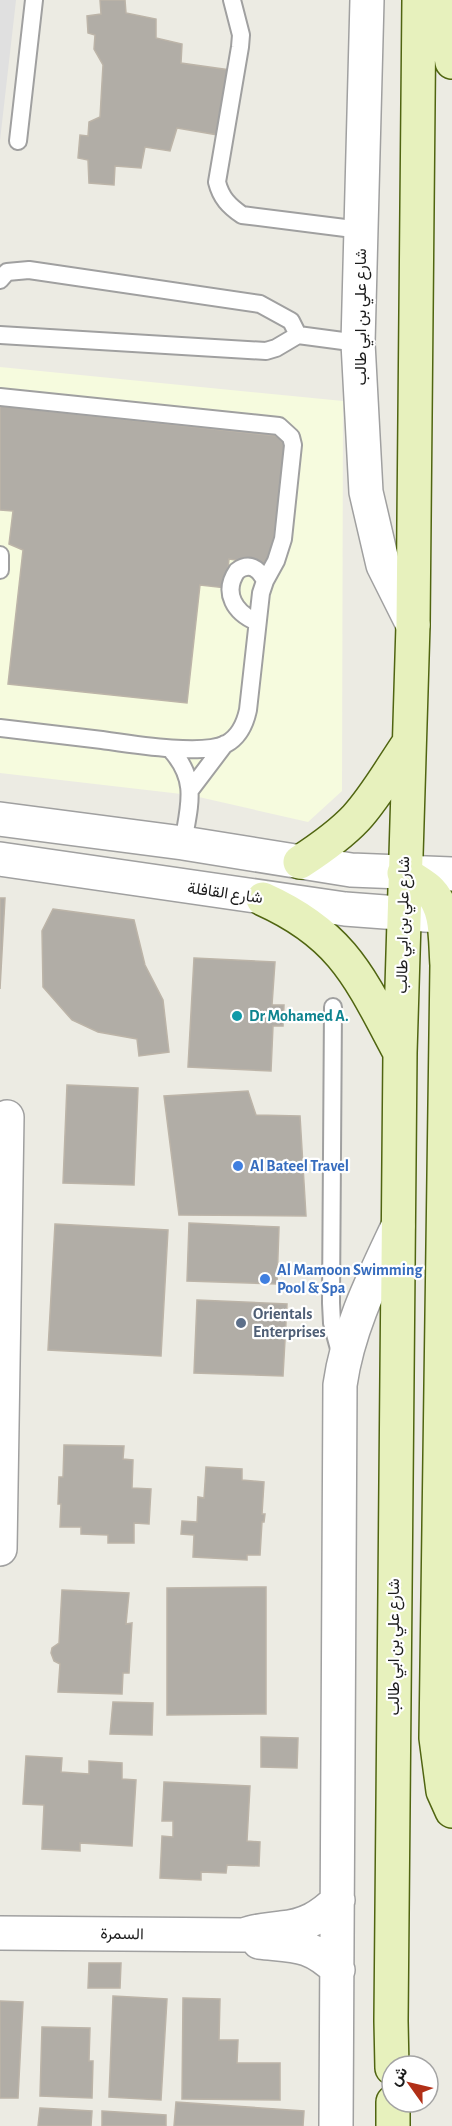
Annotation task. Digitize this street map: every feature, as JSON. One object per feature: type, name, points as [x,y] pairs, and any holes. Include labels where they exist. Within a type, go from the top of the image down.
[{"type":"main road","name":"شارع علي بن ابي طالب","points":[[392,2054],[400,1053],[413,625],[420,0]]},
{"type":"main road","points":[[441,0],[452,62]]},
{"type":"main road","points":[[300,862],[329,842],[356,818],[408,744]]},
{"type":"main road","points":[[404,873],[429,890],[447,916],[436,1738],[443,1791],[452,1811]]},
{"type":"main road","points":[[263,899],[288,910],[333,944],[363,984],[400,1053]]},
{"type":"street","name":"شارع علي بن ابي طالب","points":[[367,0],[358,344],[366,492],[383,565],[413,625]]},
{"type":"street","points":[[0,819],[183,843],[351,870],[452,874]]},
{"type":"street","name":"شارع القافلة","points":[[0,859],[263,899],[345,909],[447,916]]},
{"type":"street","points":[[0,1549],[7,1117]]},
{"type":"street","name":"شارع علي بن ابي طالب","points":[[336,2126],[339,1397],[354,1295],[398,1226]]},
{"type":"street","name":"السمرة","points":[[0,1933],[244,1935],[297,1926],[313,1920],[338,1900]]},
{"type":"street","name":"السمرة","points":[[244,1935],[259,1942],[298,1945],[326,1959],[338,1970]]},
{"type":"lane","points":[[18,141],[34,0]]},
{"type":"lane","points":[[232,0],[241,35],[218,182],[221,195],[231,208],[242,215],[362,230]]},
{"type":"lane","points":[[0,280],[7,272],[29,270],[260,304],[291,321],[298,335]]},
{"type":"lane","points":[[0,334],[266,351],[298,335],[358,344]]},
{"type":"lane","points":[[0,397],[279,426],[291,437],[294,445],[281,550],[264,581],[246,721],[234,738],[213,748],[170,749],[0,728]]},
{"type":"lane","points":[[0,555],[0,570]]},
{"type":"lane","points":[[257,622],[237,610],[231,600],[230,588],[233,577],[242,567],[255,568],[261,572],[264,581]]},
{"type":"lane","points":[[191,789],[225,744]]},
{"type":"lane","points":[[170,749],[181,760],[191,789],[183,843]]},
{"type":"lane","name":"شارع علي بن ابي طالب","points":[[333,1007],[332,1323],[343,1360]]},
{"type":"lane","points":[[332,1277],[354,1295]]},
{"type":"shaded area","points":[[0,0],[16,0],[0,140]]},
{"type":"shaded area","points":[[0,367],[343,401],[342,791],[308,822],[190,795],[0,773]]},
{"type":"building","points":[[100,0],[125,0],[126,13],[156,19],[156,38],[182,44],[181,63],[230,70],[224,136],[177,128],[170,151],[145,147],[141,168],[115,166],[114,185],[89,183],[88,160],[78,158],[80,135],[88,136],[89,122],[100,117],[103,65],[94,49],[95,35],[88,33],[87,16],[101,14]]},
{"type":"building","points":[[0,406],[287,437],[270,565],[229,559],[226,588],[200,585],[187,703],[8,684],[23,550],[9,544],[13,511],[0,510]]},
{"type":"building","points":[[0,898],[5,898],[0,989]]},
{"type":"building","points":[[53,909],[134,920],[145,965],[163,1000],[169,1052],[139,1056],[137,1039],[98,1032],[72,1020],[43,987],[42,931]]},
{"type":"building","name":"Dr Mohamed A.","points":[[194,958],[275,962],[272,1005],[284,1005],[283,1026],[273,1026],[271,1071],[188,1067]]},
{"type":"building","points":[[67,1085],[138,1088],[134,1185],[63,1183]]},
{"type":"building","name":"Al Bateel Travel","points":[[248,1091],[256,1115],[300,1116],[306,1216],[179,1215],[164,1096]]},
{"type":"building","points":[[189,1223],[279,1227],[277,1284],[187,1281]]},
{"type":"building","points":[[55,1224],[168,1230],[161,1356],[48,1350]]},
{"type":"building","name":"Orientals Enterprises","points":[[197,1300],[287,1304],[283,1376],[194,1373]]},
{"type":"building","points":[[64,1445],[124,1446],[123,1459],[133,1460],[132,1488],[151,1489],[149,1524],[134,1523],[134,1543],[108,1543],[108,1535],[81,1534],[81,1527],[60,1527],[59,1477],[63,1477]]},
{"type":"building","points":[[206,1467],[242,1469],[242,1480],[264,1482],[262,1514],[265,1514],[264,1522],[262,1522],[260,1555],[247,1555],[247,1560],[193,1557],[194,1535],[181,1534],[182,1521],[197,1522],[198,1497],[204,1498]]},
{"type":"building","points":[[266,1587],[266,1714],[167,1715],[167,1588]]},
{"type":"building","points":[[62,1590],[129,1593],[126,1624],[132,1623],[129,1673],[123,1673],[122,1694],[58,1692],[60,1664],[54,1661],[51,1653],[52,1648],[59,1643]]},
{"type":"building","points":[[113,1702],[153,1703],[152,1735],[110,1734]]},
{"type":"building","points":[[261,1737],[298,1738],[297,1768],[261,1767]]},
{"type":"building","points":[[26,1756],[62,1758],[61,1772],[89,1774],[89,1761],[122,1763],[122,1779],[136,1780],[132,1846],[80,1843],[80,1851],[42,1849],[44,1805],[23,1804]]},
{"type":"building","points":[[164,1782],[250,1786],[247,1841],[260,1842],[259,1866],[227,1865],[226,1873],[201,1872],[201,1880],[160,1878],[162,1836],[173,1837],[173,1821],[162,1821]]},
{"type":"building","points":[[89,1963],[121,1963],[120,1988],[88,1988]]},
{"type":"building","points":[[113,1996],[167,1999],[161,2100],[109,2097]]},
{"type":"building","points":[[183,1998],[220,1999],[219,2040],[238,2040],[237,2063],[280,2063],[280,2100],[182,2099]]},
{"type":"building","points":[[0,2001],[23,2002],[18,2098],[0,2098]]},
{"type":"building","points":[[42,2027],[90,2028],[89,2061],[93,2061],[92,2098],[40,2096]]},
{"type":"building","points":[[176,2102],[304,2111],[303,2126],[174,2126]]},
{"type":"building","points":[[40,2108],[92,2111],[91,2126],[38,2126]]},
{"type":"building","points":[[102,2111],[166,2115],[166,2126],[102,2126]]},
{"type":"place","name":"Dr Mohamed A.","points":[[237,1016]]},
{"type":"place","name":"Al Bateel Travel","points":[[238,1166]]},
{"type":"place","name":"Al Mamoon Swimming Pool & Spa","points":[[265,1279]]},
{"type":"place","name":"Orientals Enterprises","points":[[241,1323]]}]
